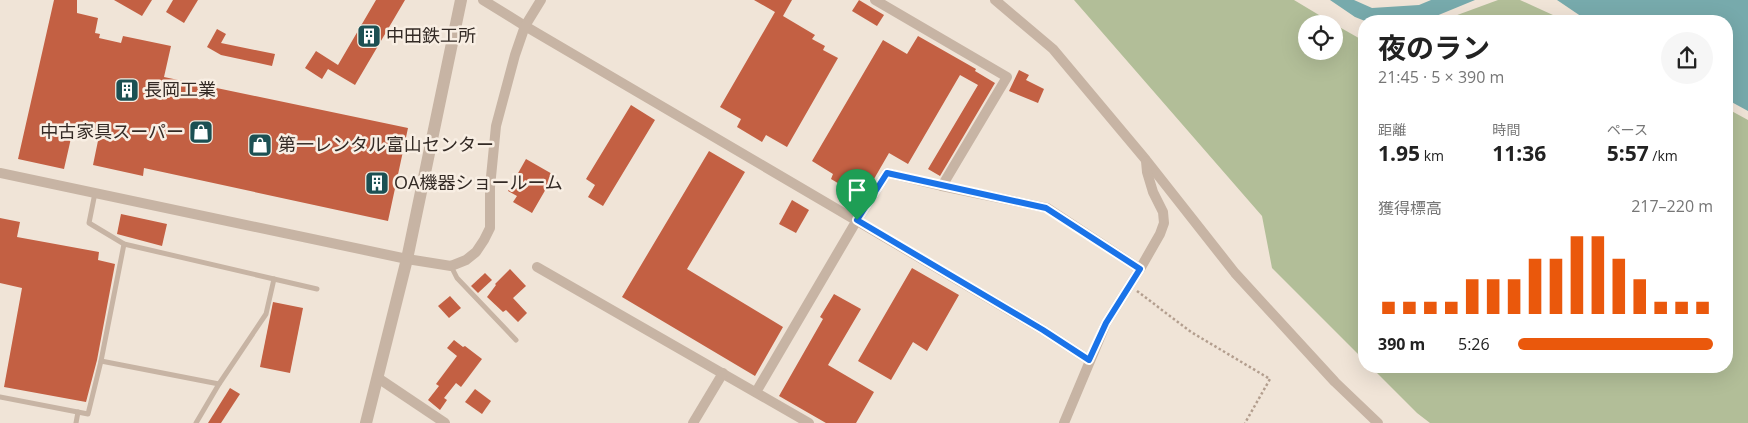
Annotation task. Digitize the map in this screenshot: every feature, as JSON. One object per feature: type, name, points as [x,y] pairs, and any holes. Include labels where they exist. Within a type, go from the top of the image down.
[{"type":"street","points":[[366,423],[407,259],[461,0]]},
{"type":"street","points":[[483,0],[1043,330],[1089,360]]},
{"type":"street","points":[[0,174],[407,259],[451,266],[466,260],[476,252],[490,228],[490,186],[496,126],[515,55],[525,26],[542,0]]},
{"type":"street","points":[[875,0],[1007,77],[942,186]]},
{"type":"street","points":[[995,0],[1053,49],[1146,160],[1235,273],[1335,382],[1378,423]]},
{"type":"street","points":[[1064,423],[1106,323],[1140,269],[1160,234],[1164,223],[1163,212],[1153,192],[1147,172],[1146,160]]},
{"type":"street","points":[[756,392],[857,220],[887,173],[1046,208],[1140,269]]},
{"type":"street","points":[[537,267],[809,423]]},
{"type":"street","points":[[693,423],[723,373]]},
{"type":"street","points":[[378,378],[445,423]]},
{"type":"lane","points":[[95,193],[89,223],[124,244],[317,289]]},
{"type":"lane","points":[[0,397],[88,414],[101,361],[124,244]]},
{"type":"lane","points":[[451,266],[457,278],[516,340]]},
{"type":"lane","points":[[196,423],[219,384],[266,314],[274,279]]},
{"type":"lane","points":[[101,361],[219,384]]},
{"type":"lane","points":[[76,423],[78,412]]},
{"type":"path","points":[[1130,286],[1190,332],[1270,379],[1245,423]]},
{"type":"green space","points":[[1074,0],[1294,0],[1319,15],[1298,15],[1298,60],[1343,60],[1343,29],[1358,38],[1358,354],[1272,268],[1262,216]]},
{"type":"green space","points":[[1498,0],[1520,0],[1553,15],[1457,15]]},
{"type":"green space","points":[[1733,112],[1748,120],[1748,423],[1430,423],[1417,413],[1377,373],[1733,373]]},
{"type":"water","points":[[1330,0],[1354,0],[1372,8],[1419,5],[1431,0],[1475,0],[1439,15],[1358,15],[1358,18]]},
{"type":"water","points":[[1557,0],[1748,0],[1748,111],[1733,103],[1733,15],[1579,15]]},
{"type":"building","points":[[54,0],[77,0],[77,13],[98,18],[95,33],[100,34],[99,38],[121,43],[123,36],[171,46],[164,77],[408,128],[388,221],[144,168],[143,176],[93,165],[100,131],[74,125],[64,169],[18,159]]},
{"type":"building","points":[[114,0],[152,0],[142,16]]},
{"type":"building","points":[[173,0],[198,0],[184,23],[166,12]]},
{"type":"building","name":"中田鉄工所","points":[[376,0],[405,0],[355,85],[328,69],[322,79],[305,68],[316,51],[338,65]]},
{"type":"building","points":[[754,0],[792,0],[783,16],[815,35],[812,39],[825,46],[823,50],[838,58],[787,147],[766,135],[762,142],[737,127],[741,119],[720,107],[775,12]]},
{"type":"building","points":[[859,0],[884,15],[877,26],[852,11]]},
{"type":"building","points":[[217,29],[226,34],[221,43],[275,54],[272,66],[221,55],[207,47]]},
{"type":"building","points":[[918,36],[976,69],[975,71],[995,83],[940,176],[928,169],[978,85],[960,75],[908,164],[889,153],[863,198],[831,179],[833,174],[812,161],[883,40],[907,54]]},
{"type":"building","points":[[1019,70],[1029,75],[1026,80],[1044,89],[1038,103],[1009,91]]},
{"type":"building","points":[[631,105],[655,120],[603,206],[588,197],[595,185],[586,179]]},
{"type":"building","points":[[709,151],[745,172],[687,269],[783,327],[755,376],[622,297]]},
{"type":"building","points":[[526,159],[554,175],[532,213],[513,202],[517,196],[508,191]]},
{"type":"building","points":[[792,200],[809,210],[796,233],[779,224]]},
{"type":"building","points":[[121,214],[167,224],[162,246],[117,234]]},
{"type":"building","points":[[0,218],[20,222],[17,237],[99,252],[98,260],[115,264],[97,360],[86,402],[4,387],[22,288],[0,283]]},
{"type":"building","points":[[912,268],[959,295],[927,351],[913,342],[891,380],[858,361]]},
{"type":"building","points":[[510,269],[526,286],[513,298],[527,313],[518,322],[506,310],[503,312],[487,297],[495,284]]},
{"type":"building","points":[[485,273],[492,280],[478,293],[471,286]]},
{"type":"building","points":[[834,294],[861,309],[828,365],[874,392],[856,423],[826,423],[779,396],[823,319],[820,317]]},
{"type":"building","points":[[450,296],[461,308],[449,318],[438,306]]},
{"type":"building","points":[[273,302],[303,308],[290,373],[260,367]]},
{"type":"building","points":[[454,340],[482,359],[461,387],[456,383],[444,398],[447,400],[440,410],[428,400],[439,386],[436,384],[457,356],[447,348]]},
{"type":"building","points":[[230,388],[240,394],[221,423],[208,423]]},
{"type":"building","points":[[475,389],[491,401],[482,414],[465,402]]},
{"type":"place","name":"中田鉄工所","points":[[369,36]]},
{"type":"place","name":"長岡工業","points":[[127,90]]},
{"type":"place","name":"中古家具スーパー","points":[[201,132]]},
{"type":"place","name":"第一レンタル富山センター","points":[[260,145]]},
{"type":"place","name":"OA機器ショールーム","points":[[377,183]]},
{"type":"route","points":[[887,173],[1046,208],[1140,269],[1106,323],[1089,360],[1043,330],[857,220],[887,173]]}]
